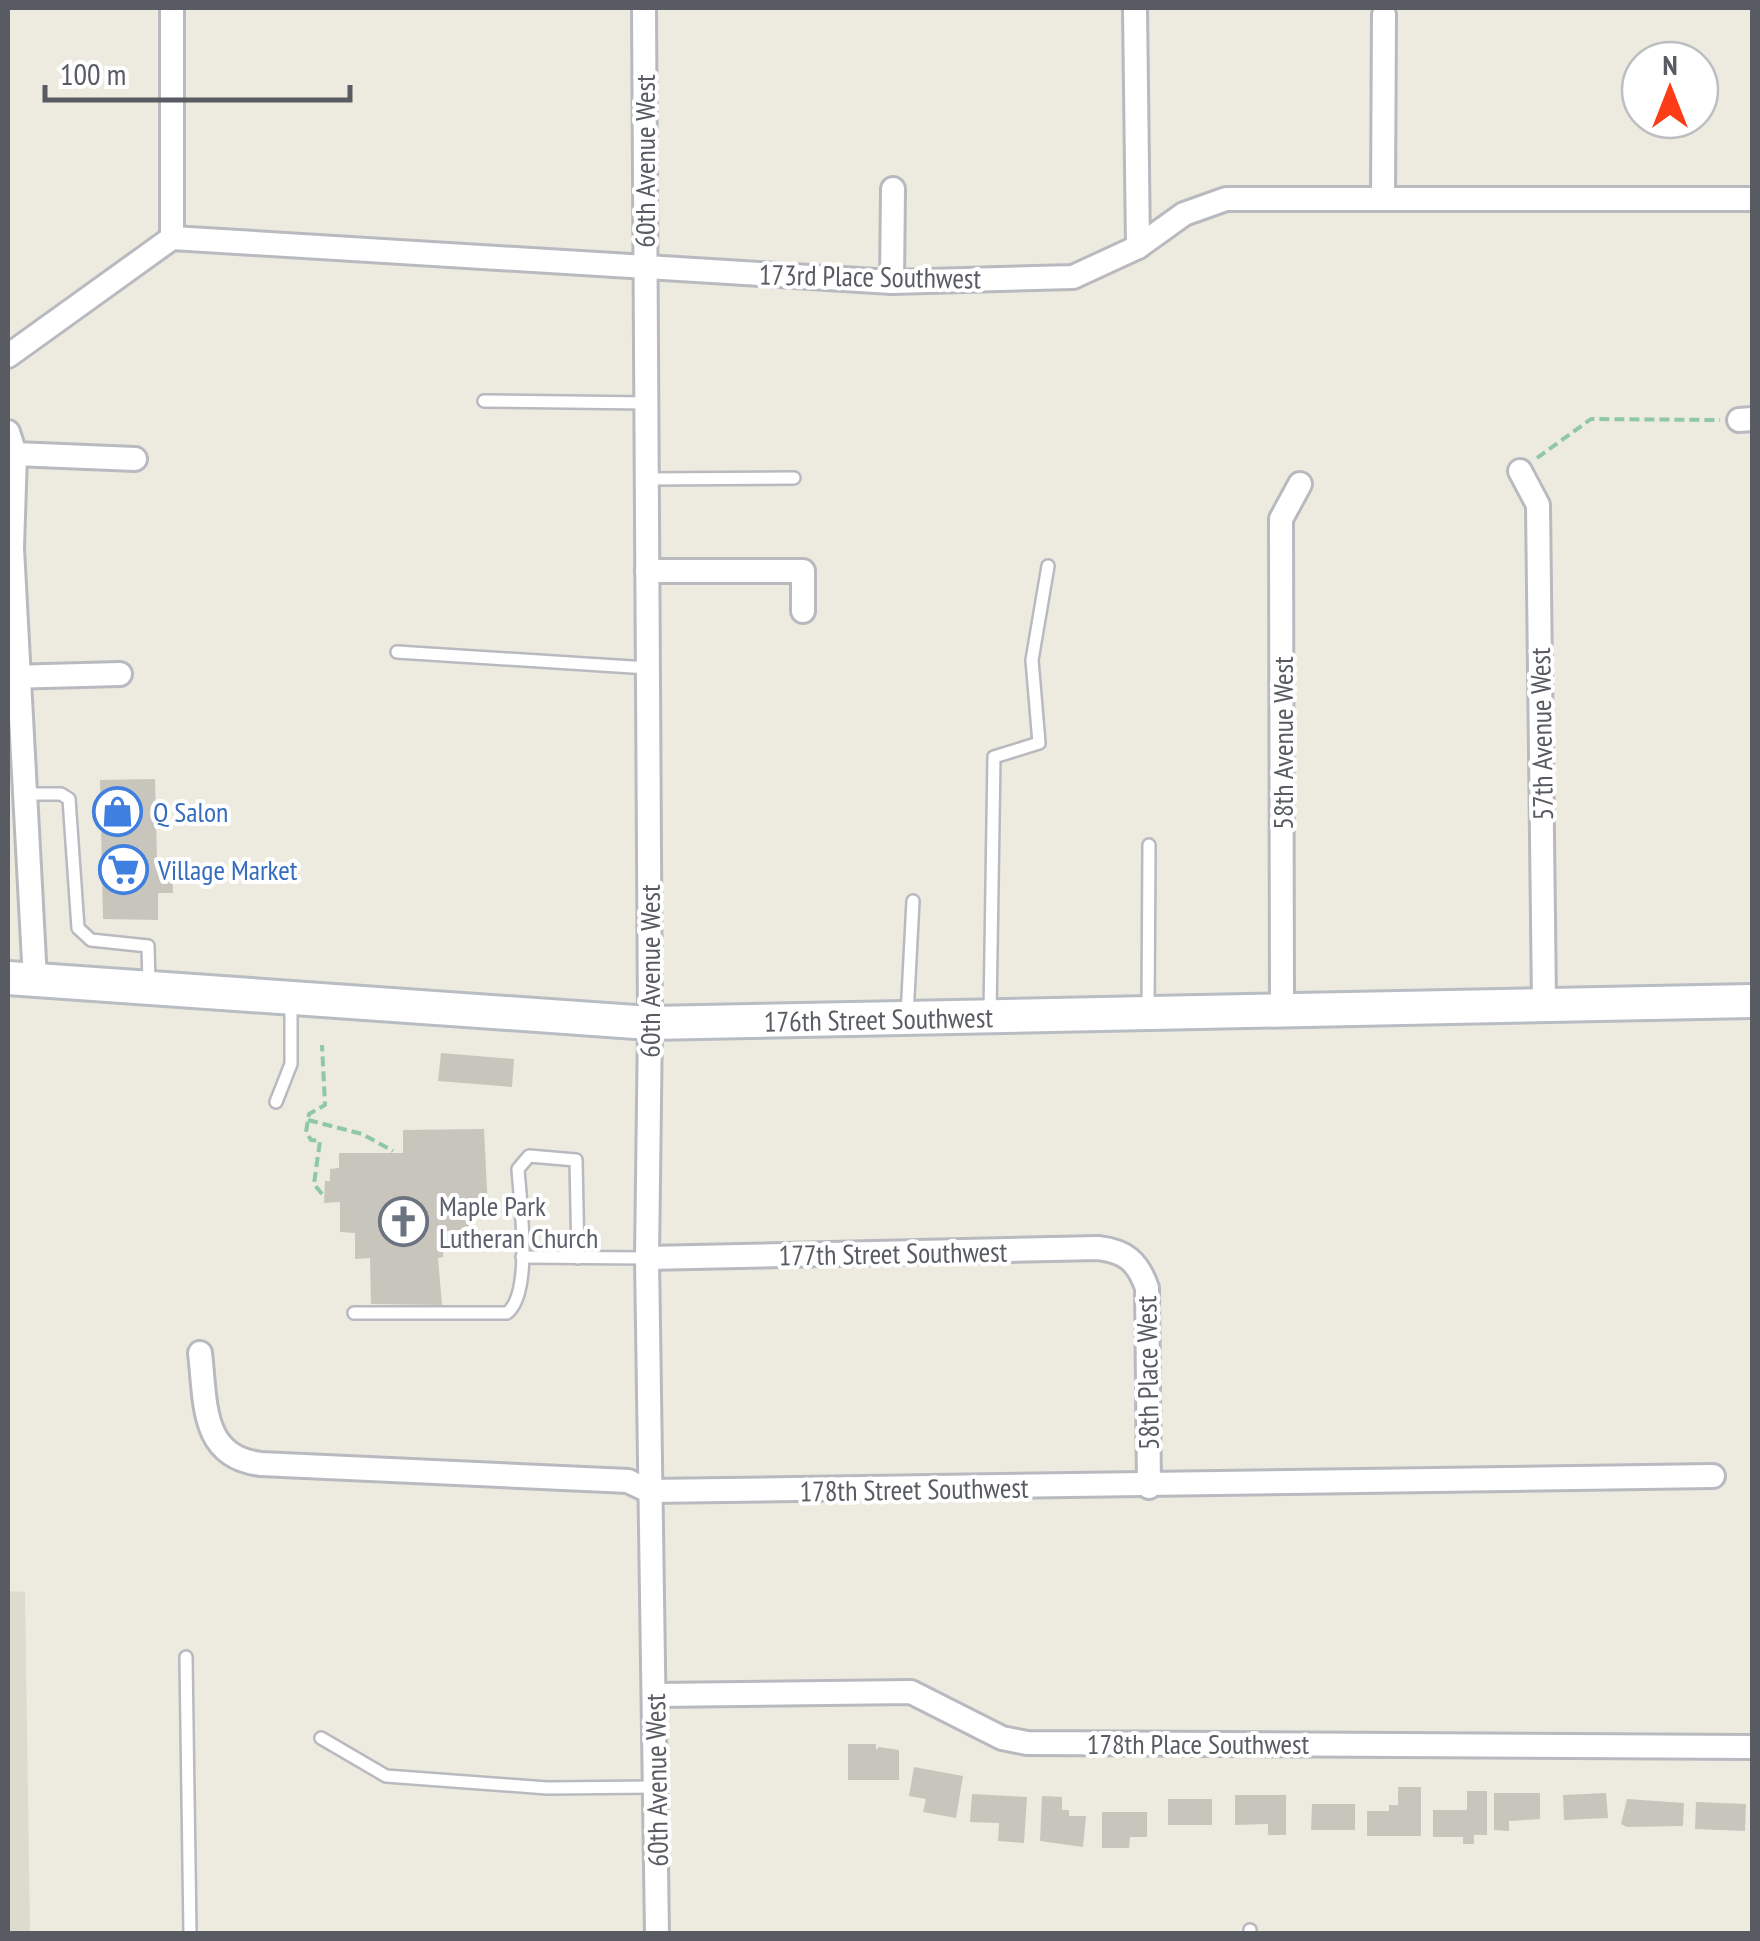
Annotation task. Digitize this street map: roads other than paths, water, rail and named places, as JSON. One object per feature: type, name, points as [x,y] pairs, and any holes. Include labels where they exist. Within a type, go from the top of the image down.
[{"type":"street","points":[[8,356],[172,238],[172,8]]},
{"type":"street","name":"60th Avenue West","points":[[644,8],[650,1023],[647,1258],[657,1934]]},
{"type":"street","points":[[1135,8],[1138,246]]},
{"type":"street","points":[[1382,198],[1384,15]]},
{"type":"street","points":[[892,282],[893,189]]},
{"type":"street","name":"173rd Place Southwest","points":[[172,238],[892,282],[1074,277],[1138,246],[1184,214],[1226,199],[1752,199]]},
{"type":"street","points":[[21,979],[24,794],[12,676],[11,443],[135,459]]},
{"type":"street","name":"57th Avenue West","points":[[1520,470],[1538,505],[1544,1002]]},
{"type":"street","name":"58th Avenue West","points":[[1282,1007],[1281,519],[1300,484]]},
{"type":"street","points":[[647,571],[803,570],[802,611]]},
{"type":"street","points":[[12,676],[120,674]]},
{"type":"street","name":"176th Street Southwest","points":[[21,979],[650,1023],[1282,1007],[1752,1001]]},
{"type":"street","name":"177th Street Southwest","points":[[647,1258],[1098,1248],[1113,1250],[1135,1262]]},
{"type":"street","name":"58th Place West","points":[[1135,1262],[1147,1288],[1149,1487]]},
{"type":"street","name":"178th Street Southwest","points":[[200,1353],[212,1431],[228,1455],[243,1462],[628,1481],[650,1492],[1713,1476]]},
{"type":"street","name":"178th Place Southwest","points":[[655,1695],[911,1692],[988,1732],[1027,1742],[1752,1747]]},
{"type":"lane","points":[[484,401],[646,403]]},
{"type":"lane","points":[[646,479],[794,478]]},
{"type":"lane","points":[[990,1014],[994,756],[1040,743],[1032,660],[1048,566]]},
{"type":"lane","points":[[397,652],[648,668]]},
{"type":"lane","points":[[24,794],[61,794],[69,799],[78,928],[91,940],[148,946],[149,988]]},
{"type":"lane","points":[[1148,1010],[1149,846]]},
{"type":"lane","points":[[907,1016],[912,901]]},
{"type":"lane","points":[[276,1102],[290,1064],[292,998]]},
{"type":"lane","points":[[354,1314],[507,1313],[521,1296],[518,1169],[530,1156],[576,1160],[578,1258]]},
{"type":"lane","points":[[522,1257],[647,1258]]},
{"type":"lane","points":[[186,1657],[190,1934]]},
{"type":"lane","points":[[321,1738],[386,1776],[547,1788],[656,1787]]},
{"type":"place","name":"Q Salon","points":[[118,811]]},
{"type":"place","name":"Village Market","points":[[123,869]]},
{"type":"place","name":"Maple Park Lutheran Church","points":[[404,1221]]}]
